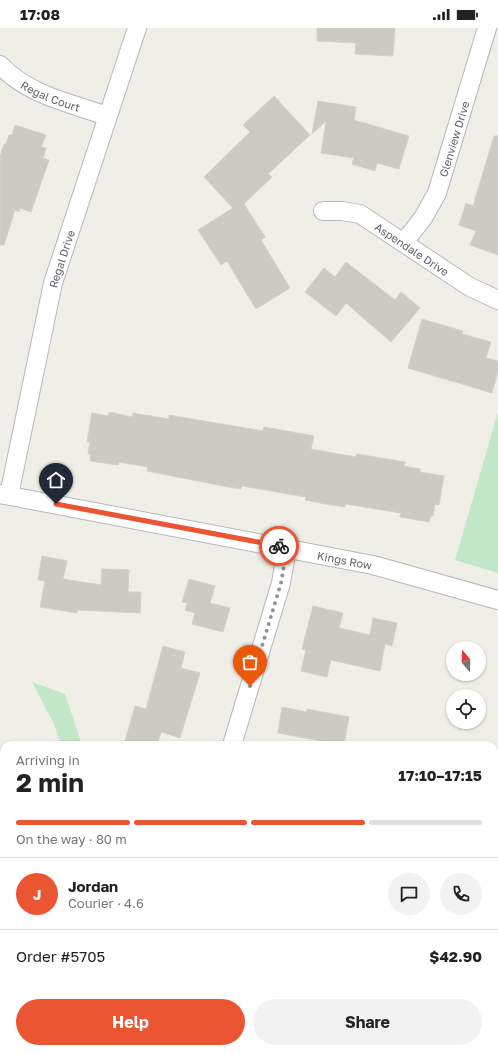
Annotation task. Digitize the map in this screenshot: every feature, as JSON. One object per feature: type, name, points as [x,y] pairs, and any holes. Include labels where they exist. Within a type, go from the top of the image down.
[{"type":"street","name":"Regal Drive","points":[[5,494],[53,283],[137,28]]},
{"type":"street","name":"Glenview Drive","points":[[404,242],[423,218],[436,193],[487,28]]},
{"type":"street","name":"Regal Court","points":[[0,65],[11,77],[28,87],[51,97],[107,116]]},
{"type":"street","name":"Aspendale Drive","points":[[323,211],[342,210],[360,214],[470,287],[498,300]]},
{"type":"street","name":"Kings Row","points":[[5,494],[373,565],[498,600]]},
{"type":"street","points":[[233,741],[281,583],[287,548]]},
{"type":"green space","points":[[498,412],[498,573],[455,560]]},
{"type":"green space","points":[[32,682],[65,694],[81,741],[60,741],[54,724]]},
{"type":"building","points":[[317,28],[395,28],[393,56],[355,54],[356,43],[317,41]]},
{"type":"building","points":[[274,96],[310,135],[268,174],[272,177],[244,204],[265,237],[261,240],[290,288],[256,309],[227,261],[221,265],[198,230],[233,208],[204,177],[250,132],[243,125]]},
{"type":"building","points":[[318,101],[356,107],[354,120],[409,136],[399,169],[377,163],[375,171],[352,164],[354,158],[321,153],[326,121],[312,134]]},
{"type":"building","points":[[15,125],[46,135],[41,147],[46,148],[43,158],[49,160],[31,212],[20,208],[19,212],[15,210],[4,245],[0,245],[0,156],[9,135],[12,135]]},
{"type":"building","points":[[494,136],[498,136],[498,255],[470,245],[476,231],[459,225],[466,203],[473,206]]},
{"type":"building","points":[[346,262],[395,300],[401,292],[420,308],[391,342],[346,303],[336,316],[305,292],[324,268],[335,277]]},
{"type":"building","points":[[422,319],[463,331],[462,334],[491,342],[486,358],[498,361],[498,371],[492,393],[408,368]]},
{"type":"building","points":[[109,412],[132,417],[133,413],[169,419],[169,415],[263,431],[264,427],[314,436],[311,449],[356,457],[357,454],[405,462],[404,466],[420,469],[420,472],[444,476],[439,505],[435,504],[433,516],[431,516],[429,522],[400,517],[401,513],[345,504],[345,507],[325,504],[305,500],[306,497],[242,486],[241,489],[223,486],[147,471],[148,467],[119,462],[118,465],[90,461],[91,454],[88,454],[90,442],[87,442],[92,413],[108,416]]},
{"type":"building","points":[[42,556],[67,561],[63,579],[101,585],[102,569],[129,570],[128,592],[141,592],[140,613],[77,610],[77,613],[40,607],[45,581],[38,580]]},
{"type":"building","points":[[189,579],[215,586],[210,603],[230,608],[223,632],[192,624],[195,613],[185,610],[187,603],[182,602]]},
{"type":"building","points":[[313,606],[343,613],[339,628],[370,635],[373,618],[397,623],[392,646],[385,644],[380,671],[331,660],[327,677],[301,671],[306,650],[302,649]]},
{"type":"building","points":[[163,646],[185,652],[181,668],[200,673],[180,738],[161,732],[158,741],[125,741],[135,706],[146,709]]},
{"type":"building","points":[[282,707],[307,712],[307,709],[349,717],[345,741],[322,741],[278,733]]},
{"type":"way so far","points":[[250,686],[281,583],[287,548],[279,546]]},
{"type":"route","points":[[56,504],[279,546]]}]
